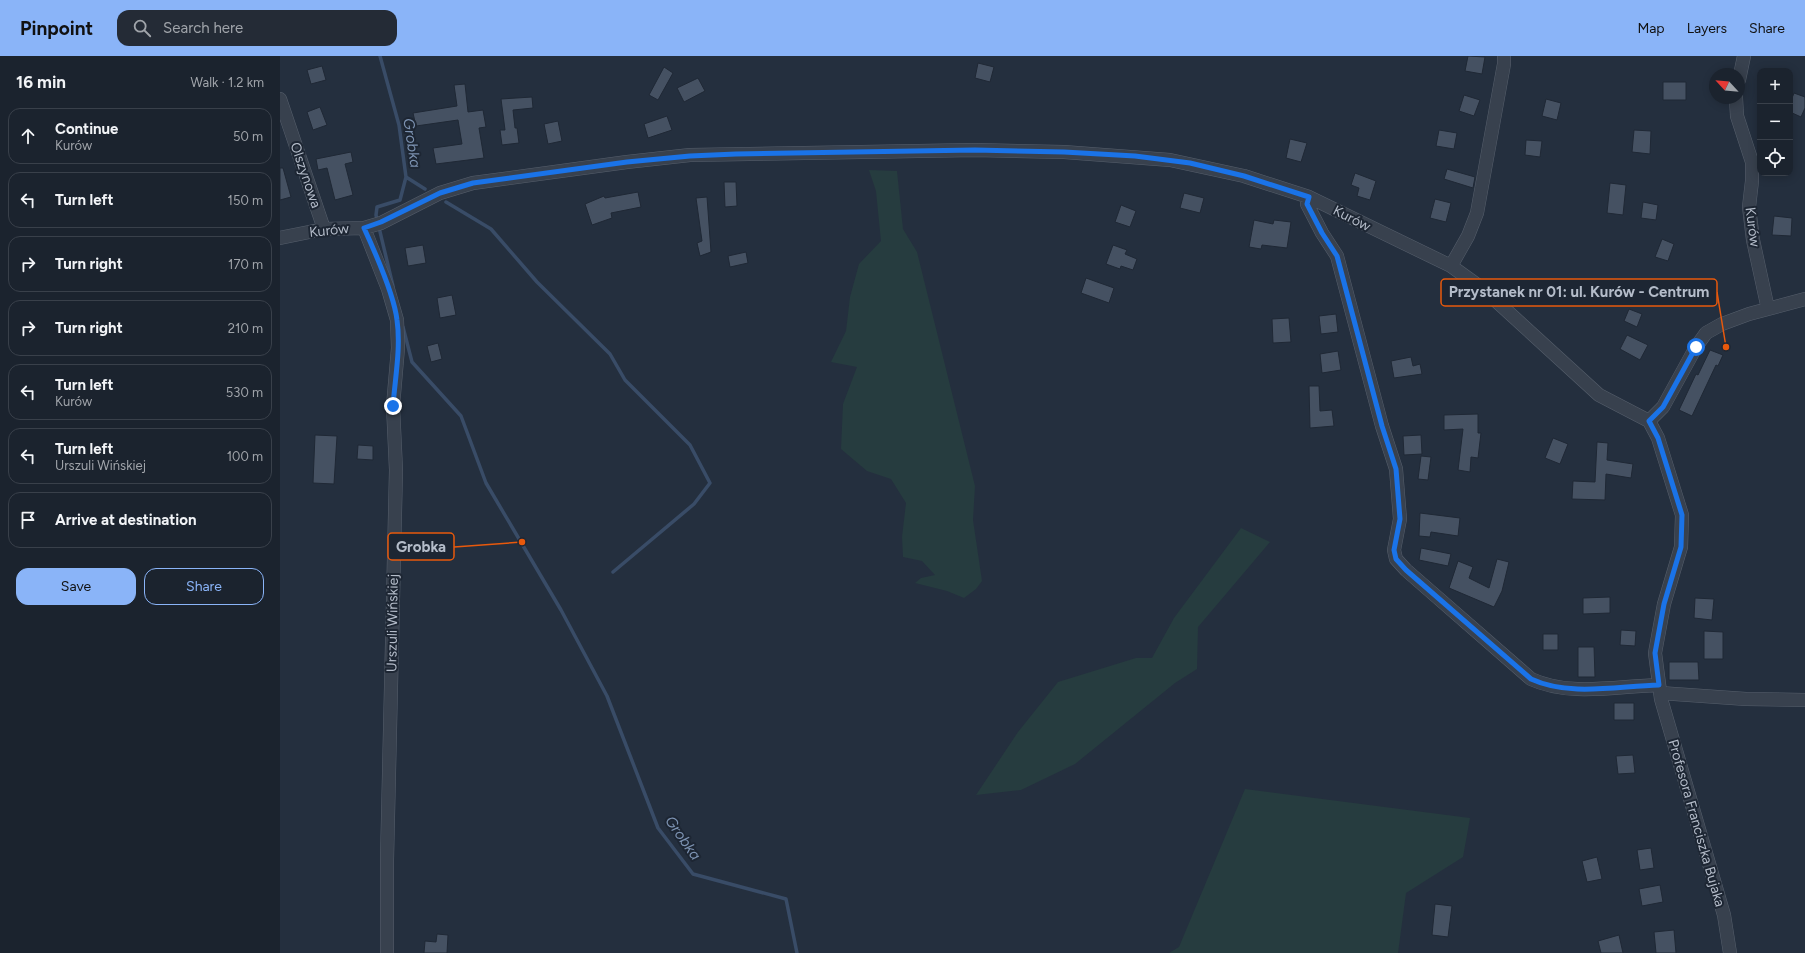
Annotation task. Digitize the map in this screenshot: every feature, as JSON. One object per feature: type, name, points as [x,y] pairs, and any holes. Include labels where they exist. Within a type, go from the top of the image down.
[{"type":"street","points":[[1451,266],[1468,236],[1477,213],[1504,64],[1504,56]]},
{"type":"street","points":[[1742,68],[1744,56]]},
{"type":"street","name":"Olszynowa","points":[[280,99],[324,229]]},
{"type":"street","name":"Kurów","points":[[1736,104],[1737,116],[1752,162],[1752,181],[1749,207],[1753,240],[1768,309]]},
{"type":"street","name":"Kurów","points":[[280,238],[324,229],[372,226],[440,193],[473,183],[627,162],[690,156],[975,150],[1064,152],[1135,156],[1170,160],[1228,172],[1309,197],[1451,266],[1505,308],[1578,377],[1600,394],[1649,421]]},
{"type":"street","points":[[1309,197],[1307,204],[1322,233],[1337,256],[1382,426],[1396,469],[1400,519],[1394,550],[1396,559],[1406,570],[1531,679],[1544,685],[1581,689],[1659,689],[1746,699],[1805,700]]},
{"type":"street","name":"Urszuli Wińskiej","points":[[372,226],[397,320],[398,341],[393,406],[396,470],[387,860],[387,953]]},
{"type":"street","points":[[1649,421],[1663,407],[1696,347],[1706,333],[1722,324],[1805,299]]},
{"type":"street","name":"Profesora Franciszka Bujaka","points":[[1649,421],[1658,438],[1682,515],[1681,547],[1664,604],[1655,653],[1659,689],[1724,915],[1730,953]]},
{"type":"green space","points":[[869,170],[897,171],[903,229],[917,252],[975,486],[973,520],[982,581],[976,589],[964,598],[947,591],[915,583],[921,578],[935,575],[922,561],[903,557],[902,537],[906,503],[891,479],[867,471],[841,449],[843,404],[857,367],[831,362],[846,331],[850,297],[859,264],[881,241],[876,191]]},
{"type":"green space","points":[[1241,528],[1270,542],[1198,627],[1197,669],[1175,683],[1075,764],[1021,790],[976,795],[1018,732],[1058,682],[1136,658],[1152,658],[1174,618]]},
{"type":"green space","points":[[1245,789],[1470,818],[1463,857],[1406,893],[1398,953],[1169,953],[1179,947]]},
{"type":"building","points":[[1468,56],[1485,57],[1482,74],[1465,71]]},
{"type":"building","points":[[978,63],[994,67],[990,82],[975,78]]},
{"type":"building","points":[[322,66],[326,80],[311,84],[307,70]]},
{"type":"building","points":[[664,67],[673,73],[658,100],[649,95]]},
{"type":"building","points":[[698,78],[705,91],[684,102],[677,88]]},
{"type":"building","points":[[1663,82],[1686,82],[1686,100],[1663,100]]},
{"type":"building","points":[[465,84],[468,112],[483,110],[486,127],[479,128],[484,158],[436,164],[433,148],[462,144],[458,120],[416,126],[413,113],[457,106],[454,85]]},
{"type":"building","points":[[1794,93],[1805,97],[1805,108],[1801,117],[1793,113]]},
{"type":"building","points":[[1464,95],[1480,100],[1474,116],[1459,111]]},
{"type":"building","points":[[532,97],[533,108],[513,110],[515,128],[517,128],[519,143],[502,145],[500,130],[505,130],[501,99]]},
{"type":"building","points":[[1546,99],[1561,103],[1557,120],[1542,116]]},
{"type":"building","points":[[320,107],[327,125],[313,130],[307,112]]},
{"type":"building","points":[[667,116],[672,130],[648,138],[644,124]]},
{"type":"building","points":[[558,121],[562,141],[548,144],[544,124]]},
{"type":"building","points":[[1439,130],[1457,133],[1454,149],[1436,146]]},
{"type":"building","points":[[1634,130],[1651,131],[1650,154],[1632,152]]},
{"type":"building","points":[[1290,139],[1307,143],[1301,162],[1286,158]]},
{"type":"building","points":[[1526,140],[1542,141],[1540,157],[1525,155]]},
{"type":"building","points":[[351,152],[353,162],[345,164],[353,195],[335,200],[327,168],[318,170],[316,159]]},
{"type":"building","points":[[280,168],[283,168],[291,197],[280,200]]},
{"type":"building","points":[[1447,169],[1475,177],[1473,188],[1444,179]]},
{"type":"building","points":[[1355,173],[1376,181],[1370,200],[1357,196],[1359,188],[1351,185]]},
{"type":"building","points":[[724,182],[736,182],[737,206],[725,207]]},
{"type":"building","points":[[1610,183],[1626,185],[1623,215],[1607,213]]},
{"type":"building","points":[[638,192],[641,207],[611,213],[612,218],[592,225],[585,204],[604,196],[605,198]]},
{"type":"building","points":[[1184,193],[1204,198],[1200,213],[1180,208]]},
{"type":"building","points":[[707,197],[711,252],[700,256],[697,243],[702,241],[696,198]]},
{"type":"building","points":[[1435,199],[1451,203],[1446,222],[1430,218]]},
{"type":"building","points":[[1643,202],[1658,205],[1656,220],[1641,218]]},
{"type":"building","points":[[1121,205],[1136,211],[1130,227],[1115,222]]},
{"type":"building","points":[[1774,216],[1792,218],[1791,236],[1772,235]]},
{"type":"building","points":[[1254,220],[1273,224],[1274,220],[1291,222],[1287,248],[1262,245],[1261,249],[1249,247]]},
{"type":"building","points":[[1662,239],[1674,244],[1668,261],[1655,257]]},
{"type":"building","points":[[423,245],[426,263],[408,266],[405,248]]},
{"type":"building","points":[[1113,245],[1127,250],[1125,254],[1137,259],[1133,270],[1121,266],[1120,269],[1106,264]]},
{"type":"building","points":[[746,252],[748,263],[730,267],[728,256]]},
{"type":"building","points":[[1086,278],[1114,288],[1109,303],[1081,293]]},
{"type":"building","points":[[452,295],[456,315],[440,318],[437,298]]},
{"type":"building","points":[[1629,309],[1642,314],[1637,327],[1624,321]]},
{"type":"building","points":[[1336,314],[1338,332],[1321,334],[1319,316]]},
{"type":"building","points":[[1289,318],[1291,342],[1273,343],[1272,319]]},
{"type":"building","points":[[1627,335],[1648,345],[1640,360],[1620,349]]},
{"type":"building","points":[[438,343],[442,359],[431,362],[427,346]]},
{"type":"building","points":[[1710,350],[1723,355],[1718,366],[1716,365],[1692,416],[1679,410],[1696,374],[1698,375]]},
{"type":"building","points":[[1338,351],[1341,370],[1322,373],[1320,354]]},
{"type":"building","points":[[1411,357],[1413,366],[1420,364],[1422,374],[1394,378],[1391,361]]},
{"type":"building","points":[[1309,386],[1319,386],[1320,411],[1332,410],[1334,426],[1310,428]]},
{"type":"building","points":[[1478,414],[1478,433],[1481,433],[1478,458],[1471,457],[1470,472],[1458,470],[1463,429],[1444,430],[1444,415]]},
{"type":"building","points":[[315,435],[337,436],[334,484],[313,483]]},
{"type":"building","points":[[1421,435],[1422,454],[1404,455],[1403,436]]},
{"type":"building","points":[[1553,438],[1568,444],[1560,464],[1545,458]]},
{"type":"building","points":[[1597,442],[1608,443],[1607,460],[1633,464],[1631,478],[1606,474],[1605,500],[1572,499],[1573,481],[1595,482]]},
{"type":"building","points":[[358,445],[373,446],[373,460],[357,459]]},
{"type":"building","points":[[1421,456],[1431,457],[1428,480],[1418,479]]},
{"type":"building","points":[[1420,513],[1460,518],[1458,536],[1431,532],[1430,537],[1419,536]]},
{"type":"building","points":[[1421,548],[1451,554],[1448,566],[1419,560]]},
{"type":"building","points":[[1497,559],[1509,562],[1502,591],[1494,607],[1449,588],[1458,561],[1473,567],[1469,578],[1489,588]]},
{"type":"building","points":[[1610,597],[1610,613],[1583,614],[1583,598]]},
{"type":"building","points":[[1695,598],[1714,599],[1712,620],[1694,618]]},
{"type":"building","points":[[1621,630],[1636,631],[1635,646],[1620,645]]},
{"type":"building","points":[[1704,631],[1723,632],[1723,659],[1704,659]]},
{"type":"building","points":[[1543,634],[1558,634],[1558,650],[1543,650]]},
{"type":"building","points":[[1578,647],[1594,647],[1595,677],[1578,677]]},
{"type":"building","points":[[1669,662],[1698,662],[1699,680],[1669,680]]},
{"type":"building","points":[[1614,703],[1634,703],[1634,720],[1614,720]]},
{"type":"building","points":[[1633,755],[1635,773],[1618,774],[1616,756]]},
{"type":"building","points":[[1651,848],[1654,868],[1640,870],[1637,850]]},
{"type":"building","points":[[1597,857],[1602,879],[1587,882],[1582,861]]},
{"type":"building","points":[[1660,885],[1663,902],[1642,906],[1639,889]]},
{"type":"building","points":[[1435,904],[1452,906],[1448,937],[1432,935]]},
{"type":"building","points":[[1674,930],[1676,953],[1656,953],[1654,932]]},
{"type":"building","points":[[437,934],[448,935],[447,953],[424,953],[425,941],[436,942]]},
{"type":"building","points":[[1619,935],[1623,953],[1601,953],[1598,941]]},
{"type":"waterway","name":"Grobka","points":[[380,56],[399,125],[406,177],[400,200],[377,207],[376,215],[393,286]]},
{"type":"waterway","points":[[406,177],[425,189]]},
{"type":"waterway","points":[[446,202],[491,229],[537,282],[610,354],[625,380],[690,445],[710,483],[694,504],[613,572]]},
{"type":"waterway","name":"Grobka","points":[[403,327],[412,362],[461,416],[486,483],[561,610],[607,696],[658,828],[693,874],[786,899],[797,953]]},
{"type":"place","name":"Przystanek nr 01: ul. Kurów - Centrum","points":[[1726,347]]},
{"type":"place","name":"Grobka","points":[[522,542]]},
{"type":"route","points":[[393,406],[398,348],[397,320],[388,289],[364,228],[381,222],[440,193],[473,183],[533,174],[627,162],[690,156],[736,154],[975,150],[1064,152],[1135,156],[1190,163],[1244,176],[1309,197],[1307,204],[1322,233],[1337,256],[1382,426],[1396,469],[1400,519],[1394,550],[1396,559],[1406,570],[1531,679],[1544,685],[1581,689],[1659,685],[1655,653],[1664,604],[1681,547],[1682,515],[1658,438],[1649,421],[1663,407],[1696,347]]}]
